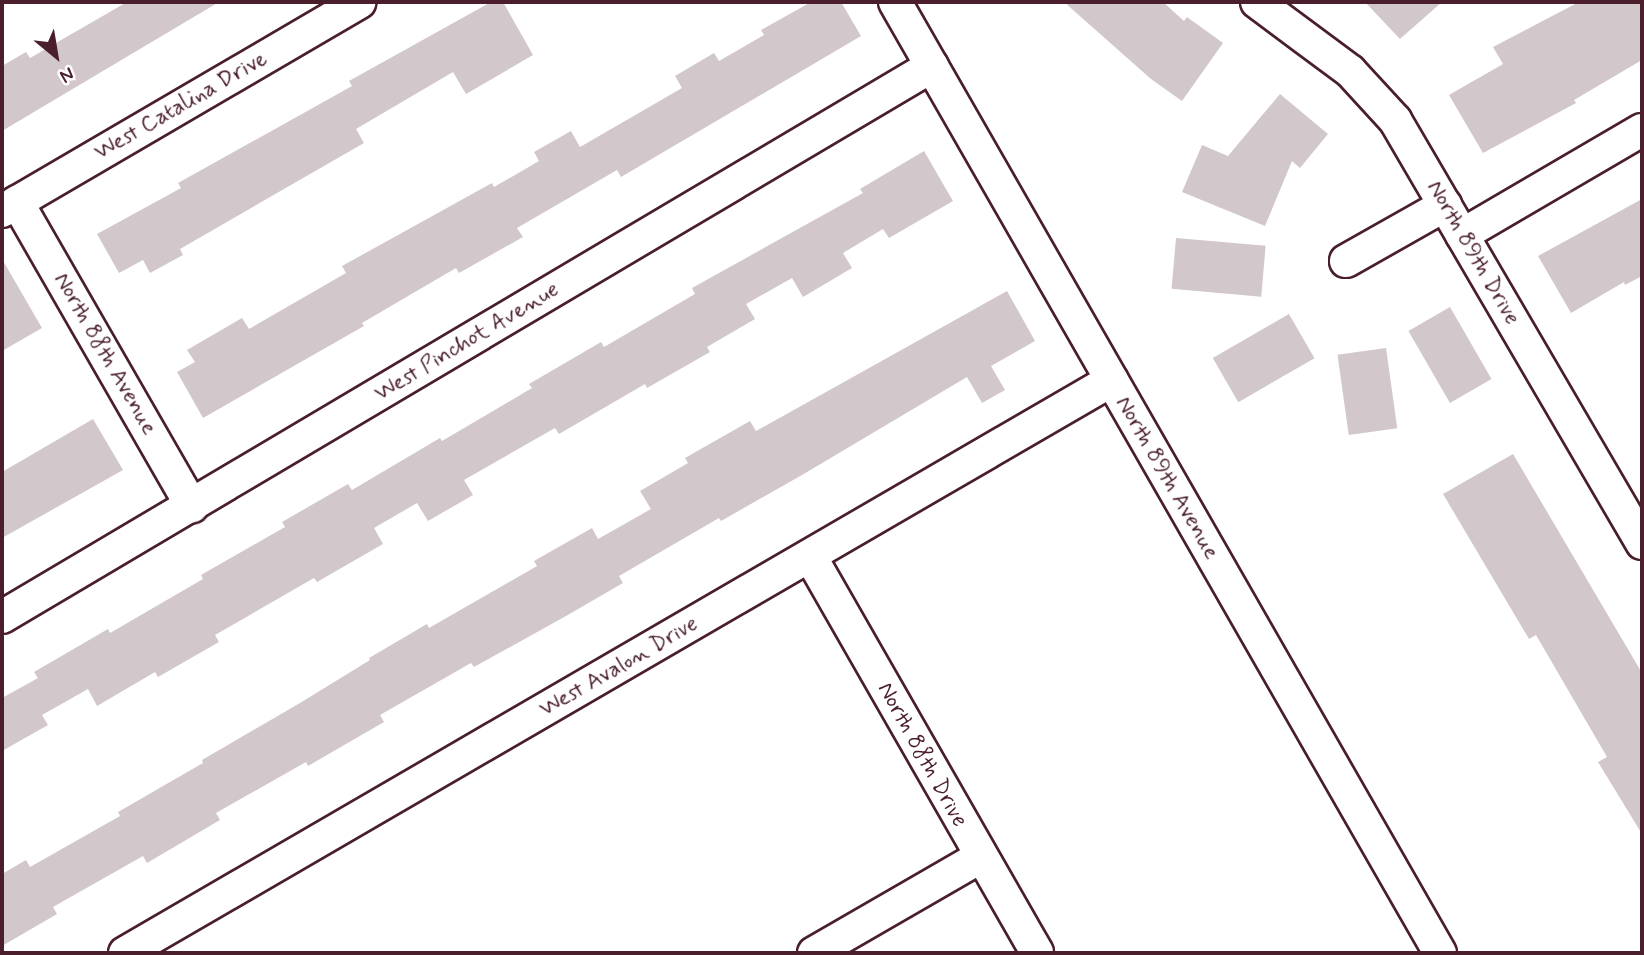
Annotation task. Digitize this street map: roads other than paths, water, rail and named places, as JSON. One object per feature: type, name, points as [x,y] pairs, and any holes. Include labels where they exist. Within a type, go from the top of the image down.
[{"type":"street","name":"West Catalina Drive","points":[[10,206],[359,2]]},
{"type":"street","name":"North 89th Avenue","points":[[895,2],[1440,953]]},
{"type":"street","name":"North 89th Drive","points":[[1258,2],[1350,71],[1372,91],[1395,120],[1642,543]]},
{"type":"street","name":"West Pinchot Avenue","points":[[2,617],[932,66]]},
{"type":"street","points":[[1462,235],[1642,130]]},
{"type":"street","points":[[1346,261],[1445,205]]},
{"type":"street","name":"North 88th Avenue","points":[[10,206],[192,506]]},
{"type":"street","name":"West Avalon Drive","points":[[125,953],[1112,380]]},
{"type":"street","name":"North 88th Drive","points":[[810,556],[1037,953]]},
{"type":"street","points":[[814,953],[980,857]]}]
